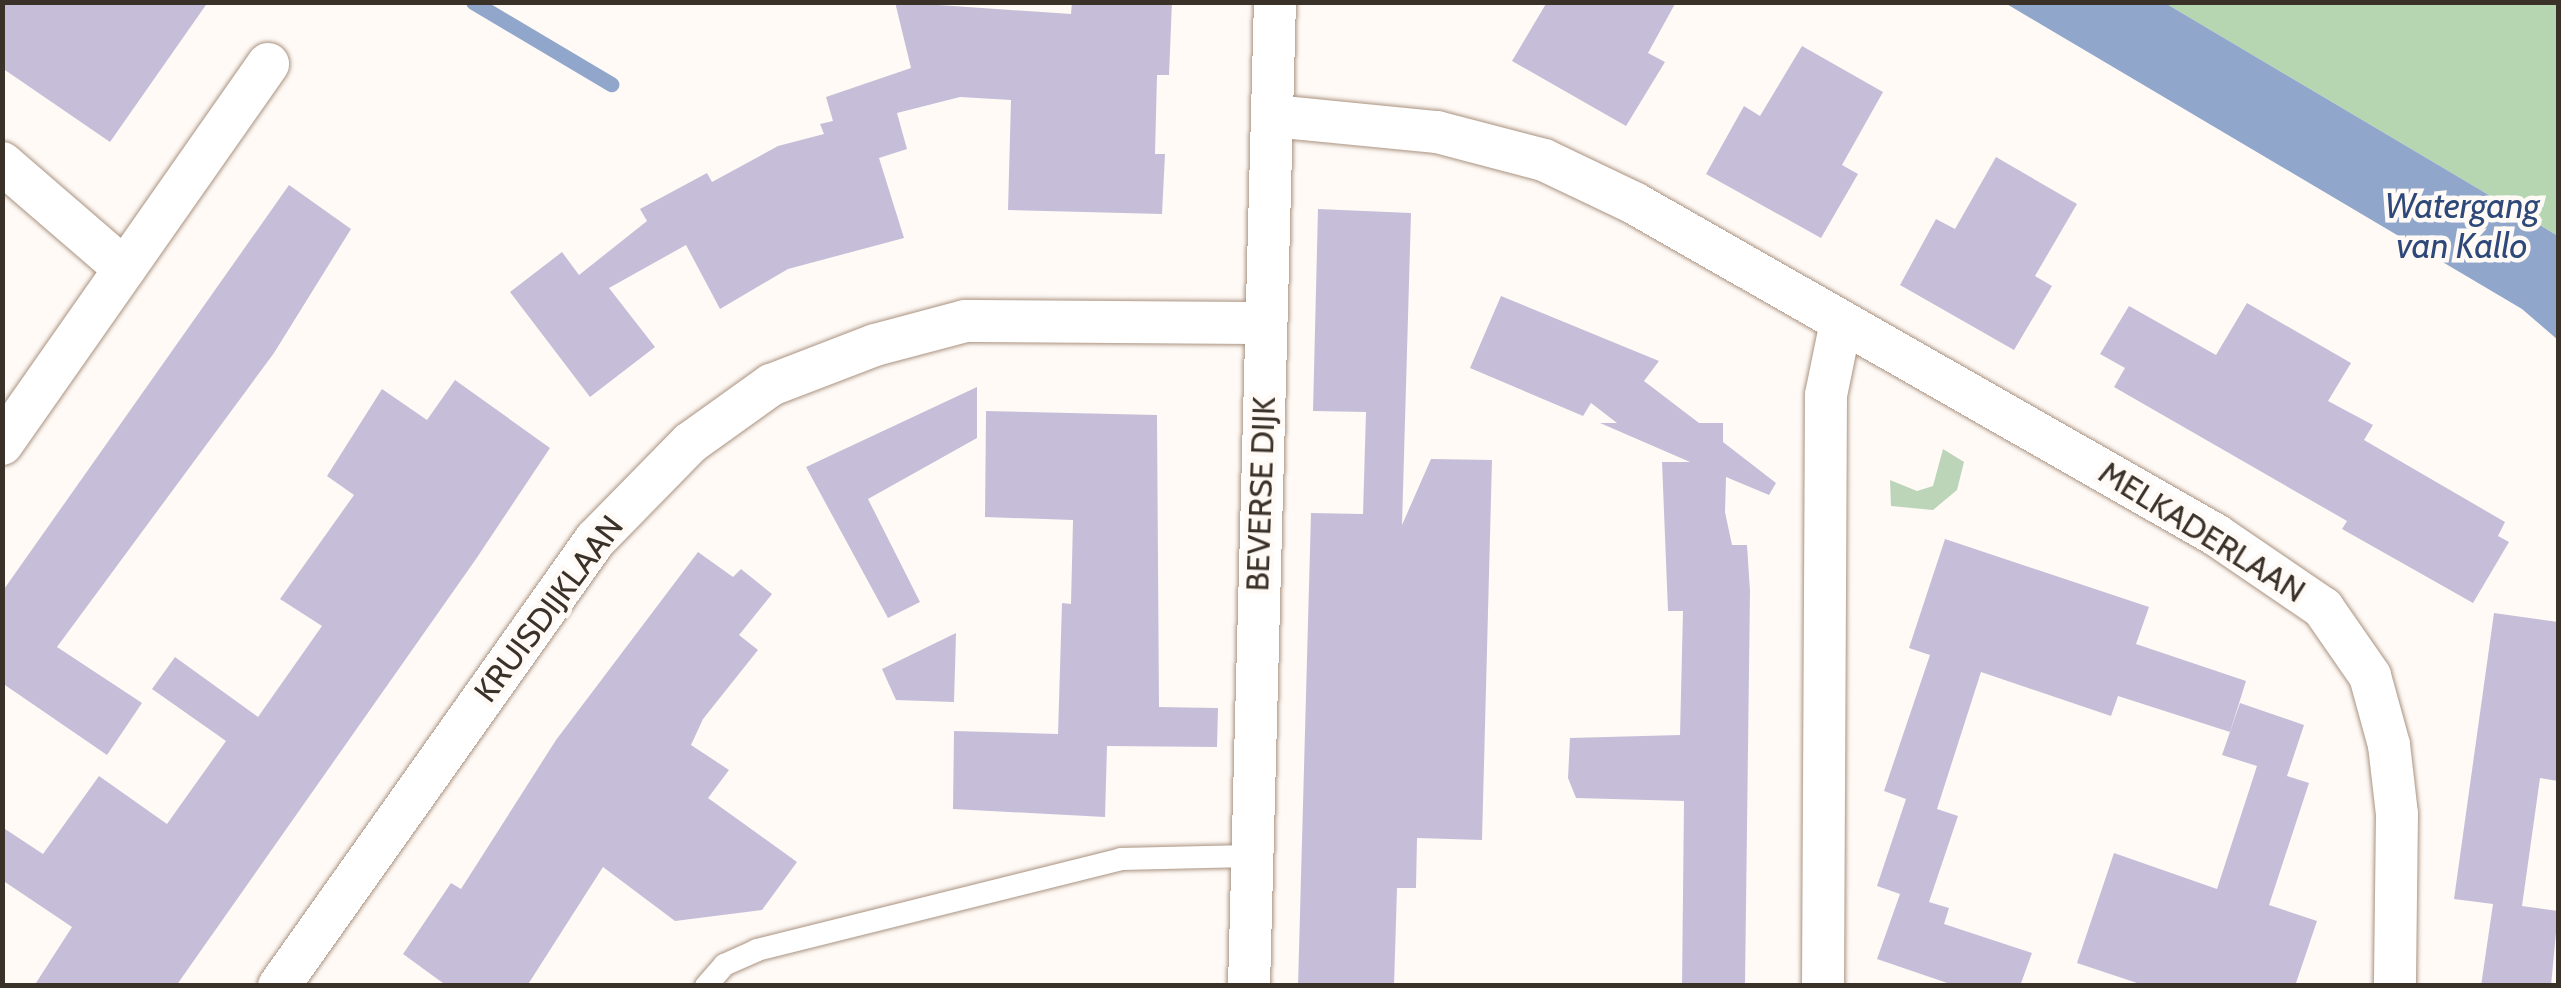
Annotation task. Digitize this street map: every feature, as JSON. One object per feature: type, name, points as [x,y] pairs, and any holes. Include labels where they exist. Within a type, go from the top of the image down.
[{"type":"street","name":"BEVERSE DIJK","points":[[1248,986],[1275,2]]},
{"type":"street","points":[[2,444],[268,64]]},
{"type":"street","name":"MELKADERLAAN","points":[[1274,116],[1437,132],[1544,160],[1634,204],[2216,535],[2323,608],[2370,676],[2389,745],[2397,814],[2395,986]]},
{"type":"street","points":[[2,163],[125,270]]},
{"type":"street","name":"KRUISDIJKLAAN","points":[[279,986],[595,540],[690,443],[771,385],[875,345],[965,321],[1266,323]]},
{"type":"street","points":[[1824,986],[1826,396],[1841,322]]},
{"type":"lane","points":[[706,986],[724,965],[757,950],[1121,858],[1250,856]]},
{"type":"green space","points":[[2165,3],[2556,3],[2558,236]]},
{"type":"green space","points":[[1943,449],[1964,462],[1957,490],[1933,510],[1891,506],[1890,480],[1917,491],[1933,486]]},
{"type":"water","name":"Watergang van Kallo","points":[[2005,3],[2165,3],[2558,236],[2558,340],[2522,309]]},
{"type":"building","points":[[2,2],[208,2],[110,142],[2,68]]},
{"type":"building","points":[[895,2],[1071,14],[1072,2],[1172,2],[1169,75],[1157,75],[1155,154],[1165,154],[1162,214],[1008,210],[1011,100],[960,97],[897,113],[907,149],[879,158],[904,238],[788,269],[720,309],[686,245],[609,288],[655,347],[590,397],[510,292],[562,252],[579,275],[647,221],[640,209],[707,173],[712,182],[778,146],[824,134],[820,124],[833,121],[826,97],[911,68]]},
{"type":"building","points":[[1547,2],[1676,2],[1648,53],[1665,62],[1626,126],[1512,61]]},
{"type":"building","points":[[1802,46],[1883,92],[1842,165],[1858,174],[1821,238],[1706,174],[1744,106],[1760,116]]},
{"type":"building","points":[[1996,157],[2077,204],[2035,276],[2052,286],[2014,350],[1900,285],[1936,219],[1955,229]]},
{"type":"building","points":[[289,185],[351,229],[274,353],[57,647],[142,703],[107,755],[2,683],[2,592]]},
{"type":"building","points":[[1318,209],[1411,213],[1402,525],[1431,459],[1492,460],[1482,840],[1417,838],[1416,888],[1397,888],[1394,986],[1298,986],[1311,513],[1363,514],[1366,412],[1313,411]]},
{"type":"building","points":[[1501,296],[1659,361],[1644,381],[1699,423],[1723,423],[1723,442],[1776,483],[1769,495],[1726,477],[1725,512],[1732,545],[1747,545],[1750,591],[1745,986],[1682,986],[1684,801],[1576,798],[1568,778],[1570,738],[1680,735],[1683,611],[1668,611],[1662,462],[1690,462],[1600,423],[1617,423],[1591,403],[1583,416],[1470,368]]},
{"type":"building","points":[[2247,303],[2351,363],[2328,401],[2373,425],[2364,440],[2505,522],[2498,536],[2509,542],[2473,603],[2342,529],[2347,521],[2114,387],[2125,368],[2100,354],[2129,306],[2216,355]]},
{"type":"building","points":[[455,380],[550,448],[476,559],[176,986],[34,986],[72,927],[2,880],[2,827],[43,854],[99,776],[167,824],[226,741],[152,689],[175,657],[258,717],[322,626],[280,599],[354,495],[327,476],[382,389],[427,420]]},
{"type":"building","points":[[977,387],[977,438],[868,499],[920,602],[888,618],[806,467]]},
{"type":"building","points":[[986,411],[1157,415],[1159,707],[1218,708],[1217,747],[1107,746],[1105,817],[953,809],[954,731],[1058,734],[1062,603],[1071,604],[1073,520],[985,517]]},
{"type":"building","points":[[1945,539],[2149,607],[2136,644],[2246,681],[2230,732],[2118,696],[2111,716],[1981,672],[1937,809],[1958,816],[1929,902],[1949,908],[1944,924],[2032,953],[2020,986],[1956,986],[1877,959],[1900,894],[1877,886],[1906,799],[1884,791],[1930,655],[1909,648]]},
{"type":"building","points":[[698,552],[733,577],[741,569],[772,594],[739,635],[758,650],[703,719],[691,745],[729,770],[708,798],[797,862],[762,910],[675,921],[603,867],[527,986],[447,986],[403,954],[451,883],[461,889],[556,740]]},
{"type":"building","points":[[2494,613],[2558,622],[2558,781],[2540,778],[2522,906],[2558,911],[2551,986],[2481,986],[2493,904],[2454,899]]},
{"type":"building","points":[[956,633],[954,702],[896,700],[882,669]]},
{"type":"building","points":[[2240,703],[2304,725],[2287,776],[2309,783],[2269,905],[2317,921],[2295,986],[2146,986],[2077,963],[2114,853],[2217,889],[2257,766],[2222,755]]},
{"type":"waterway","points":[[473,2],[611,84]]}]
